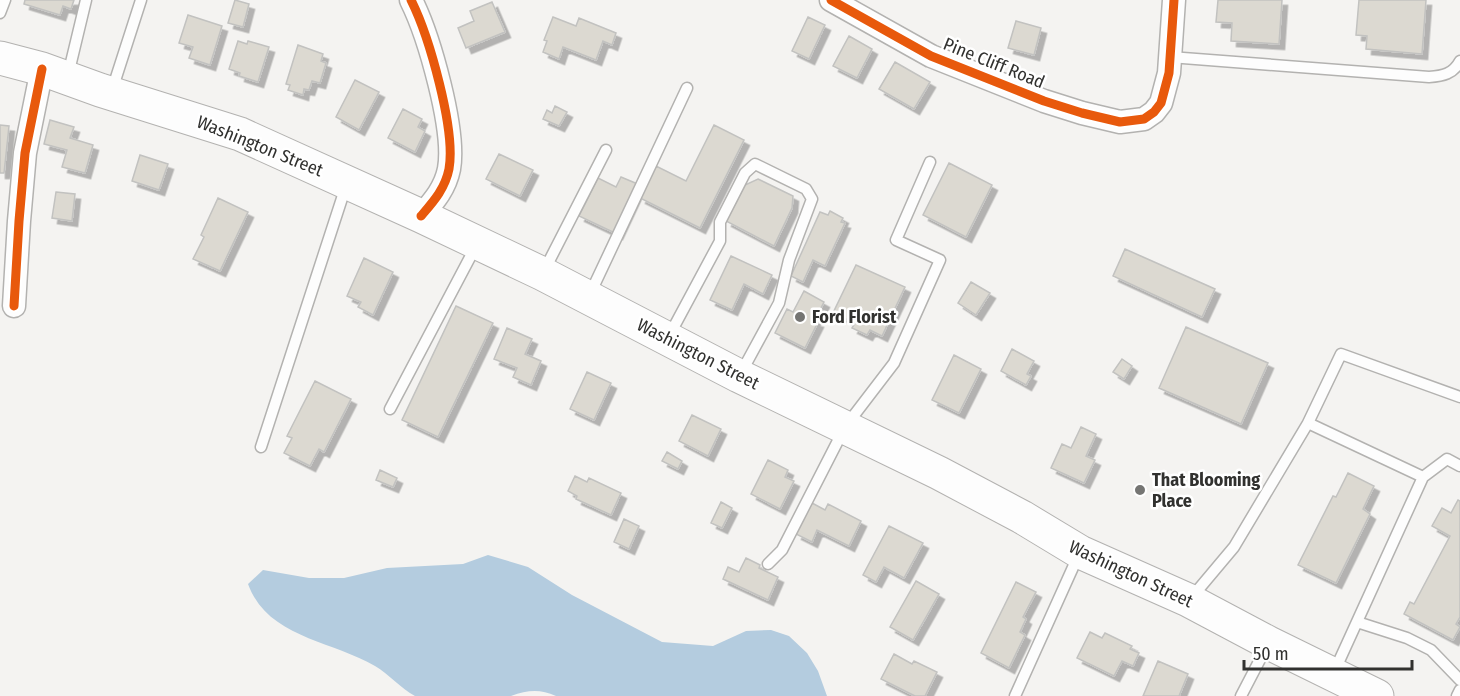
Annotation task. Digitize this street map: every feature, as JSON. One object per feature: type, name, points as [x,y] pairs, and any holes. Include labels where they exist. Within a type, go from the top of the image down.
[{"type":"main road","name":"Washington Street","points":[[0,58],[240,134],[421,216],[543,273],[739,376],[1022,517],[1080,552],[1188,600],[1377,696]]},
{"type":"street","name":"Pine Cliff Road","points":[[831,0],[931,56],[1044,101],[1120,122],[1144,119],[1161,103],[1165,92],[1170,57]]},
{"type":"street","points":[[1170,57],[1174,0]]},
{"type":"street","points":[[414,1],[432,56],[451,149],[448,171],[440,194],[421,216]]},
{"type":"street","points":[[7,305],[25,153],[55,74]]},
{"type":"lane","points":[[0,13],[4,0]]},
{"type":"lane","points":[[55,74],[86,0]]},
{"type":"lane","points":[[111,93],[141,0]]},
{"type":"lane","points":[[1170,57],[1429,77],[1443,76],[1455,69],[1460,61]]},
{"type":"lane","points":[[589,297],[687,88]]},
{"type":"lane","points":[[543,273],[606,150]]},
{"type":"lane","points":[[768,564],[782,550],[845,427],[894,363],[940,260],[896,240],[930,162]]},
{"type":"lane","points":[[668,338],[720,241],[720,222],[745,173],[755,164],[806,189],[812,199],[789,260],[779,303],[739,376]]},
{"type":"lane","points":[[261,447],[347,183]]},
{"type":"lane","points":[[390,409],[478,243]]},
{"type":"lane","points":[[1188,600],[1234,547],[1308,423],[1341,354],[1460,398]]},
{"type":"lane","points":[[1308,423],[1423,477]]},
{"type":"lane","points":[[1333,674],[1423,477],[1447,459],[1460,466]]},
{"type":"lane","points":[[1015,696],[1080,552]]},
{"type":"lane","points":[[1357,622],[1407,638],[1431,650],[1460,680]]},
{"type":"lane","points":[[1241,696],[1269,643]]},
{"type":"lane","points":[[1456,696],[1460,690]]},
{"type":"water","points":[[488,555],[528,567],[572,595],[662,642],[713,646],[746,631],[771,630],[789,636],[807,653],[818,671],[827,696],[556,696],[534,691],[511,696],[415,696],[375,666],[285,627],[257,602],[248,584],[263,570],[309,578],[344,578],[387,568],[463,564]]},
{"type":"building","points":[[25,0],[74,0],[71,9],[63,6],[60,15],[24,4]]},
{"type":"building","points":[[235,0],[249,4],[243,27],[228,23]]},
{"type":"building","points":[[1218,0],[1282,0],[1279,44],[1231,41],[1232,23],[1216,22]]},
{"type":"building","points":[[1359,0],[1426,0],[1422,54],[1366,49],[1367,36],[1356,35]]},
{"type":"building","points":[[492,2],[505,32],[466,48],[458,28],[474,21],[470,11]]},
{"type":"building","points":[[188,15],[222,26],[210,65],[189,58],[193,47],[179,43]]},
{"type":"building","points":[[553,17],[576,26],[579,18],[616,33],[612,45],[603,41],[596,60],[563,47],[559,59],[543,52],[547,41],[544,40]]},
{"type":"building","points":[[808,17],[825,25],[809,59],[792,51]]},
{"type":"building","points":[[1016,21],[1041,28],[1034,55],[1008,48]]},
{"type":"building","points":[[849,36],[872,49],[857,78],[833,66]]},
{"type":"building","points":[[238,41],[247,44],[248,41],[269,47],[258,82],[239,76],[240,73],[229,69]]},
{"type":"building","points":[[298,45],[323,54],[321,61],[326,63],[320,83],[312,81],[309,90],[304,89],[303,95],[288,90],[290,85],[286,84]]},
{"type":"building","points":[[895,62],[930,82],[914,109],[879,89]]},
{"type":"building","points":[[355,80],[379,92],[359,130],[336,117]]},
{"type":"building","points":[[555,106],[567,112],[559,126],[543,119],[547,110],[552,113]]},
{"type":"building","points":[[403,109],[422,119],[418,127],[425,131],[415,152],[388,138]]},
{"type":"building","points":[[50,120],[74,127],[70,138],[93,145],[85,173],[62,167],[67,150],[44,144]]},
{"type":"building","points":[[0,125],[9,126],[4,173],[0,173]]},
{"type":"building","points":[[714,125],[744,140],[700,228],[640,198],[656,166],[686,181]]},
{"type":"building","points":[[499,154],[533,170],[520,196],[486,179]]},
{"type":"building","points":[[140,155],[168,164],[159,190],[132,181]]},
{"type":"building","points":[[949,163],[992,185],[966,237],[923,215]]},
{"type":"building","points":[[621,177],[640,185],[617,234],[579,216],[598,178],[616,187]]},
{"type":"building","points":[[758,179],[793,196],[792,208],[774,246],[726,221],[745,185]]},
{"type":"building","points":[[56,192],[75,194],[72,221],[52,218]]},
{"type":"building","points":[[218,198],[248,212],[220,271],[193,259],[204,237],[201,235]]},
{"type":"building","points":[[830,211],[843,218],[841,222],[845,223],[825,266],[813,260],[803,282],[791,276],[820,212],[828,215]]},
{"type":"building","points":[[1125,249],[1215,289],[1202,317],[1113,276]]},
{"type":"building","points":[[731,256],[772,275],[763,294],[744,284],[732,310],[710,300]]},
{"type":"building","points":[[364,258],[393,272],[373,315],[358,307],[361,302],[347,296]]},
{"type":"building","points":[[856,265],[905,287],[882,336],[870,330],[867,335],[852,328],[855,323],[833,313]]},
{"type":"building","points":[[971,282],[990,293],[976,315],[958,303]]},
{"type":"building","name":"Ford Florist","points":[[804,291],[824,302],[814,321],[818,322],[805,348],[775,333],[787,309],[793,312]]},
{"type":"building","points":[[456,306],[493,323],[438,437],[402,420]]},
{"type":"building","points":[[1186,327],[1268,363],[1241,424],[1159,388]]},
{"type":"building","points":[[507,328],[532,339],[525,354],[541,361],[531,385],[513,377],[517,368],[494,359]]},
{"type":"building","points":[[1012,349],[1034,361],[1027,374],[1031,376],[1026,385],[1001,371]]},
{"type":"building","points":[[954,355],[981,369],[959,413],[932,400]]},
{"type":"building","points":[[1122,359],[1132,366],[1124,379],[1113,372]]},
{"type":"building","points":[[587,372],[611,383],[594,420],[570,409]]},
{"type":"building","points":[[315,381],[351,399],[324,452],[319,449],[310,466],[284,453],[292,438],[287,436]]},
{"type":"building","points":[[692,415],[721,429],[708,456],[679,441]]},
{"type":"building","points":[[1081,427],[1096,434],[1086,456],[1095,460],[1084,483],[1051,468],[1062,444],[1071,448]]},
{"type":"building","points":[[667,452],[682,461],[678,469],[662,461]]},
{"type":"building","points":[[768,460],[788,470],[785,477],[794,481],[780,509],[751,494]]},
{"type":"building","points":[[380,470],[397,478],[393,487],[376,480]]},
{"type":"building","points":[[1348,473],[1374,486],[1363,509],[1370,514],[1336,583],[1298,565],[1333,496],[1336,497]]},
{"type":"building","points":[[575,476],[587,482],[589,478],[621,493],[611,515],[576,499],[577,496],[568,491]]},
{"type":"building","points":[[1458,500],[1460,501],[1460,617],[1456,624],[1460,627],[1453,640],[1404,614],[1410,602],[1414,604],[1450,536],[1432,526],[1442,508],[1451,513]]},
{"type":"building","points":[[721,502],[732,508],[722,528],[711,523]]},
{"type":"building","points":[[812,503],[825,510],[828,504],[861,521],[849,546],[817,530],[812,542],[796,534]]},
{"type":"building","points":[[624,519],[639,526],[629,549],[614,542]]},
{"type":"building","points":[[889,526],[923,543],[904,578],[884,567],[876,582],[863,575]]},
{"type":"building","points":[[746,558],[760,565],[759,568],[778,577],[768,600],[723,579],[728,567],[739,572]]},
{"type":"building","points":[[916,581],[939,594],[913,640],[890,627]]},
{"type":"building","points":[[1016,582],[1036,592],[1023,617],[1026,619],[1020,632],[1025,635],[1009,668],[981,653]]},
{"type":"building","points":[[1090,632],[1102,638],[1105,633],[1132,646],[1130,649],[1139,653],[1133,666],[1122,661],[1114,676],[1077,658]]},
{"type":"building","points":[[894,654],[912,664],[914,661],[937,672],[925,696],[915,696],[881,679]]},
{"type":"building","points":[[1158,661],[1188,674],[1179,696],[1143,696]]},
{"type":"cycle path","points":[[411,0],[433,59],[445,108],[450,152],[445,183],[421,216]]},
{"type":"cycle path","points":[[831,0],[931,56],[1044,101],[1120,122],[1144,119],[1161,103],[1169,73],[1174,0]]},
{"type":"cycle path","points":[[14,306],[25,153],[42,69]]},
{"type":"place","name":"Ford Florist","points":[[800,317]]},
{"type":"place","name":"That Blooming Place","points":[[1140,490]]}]
